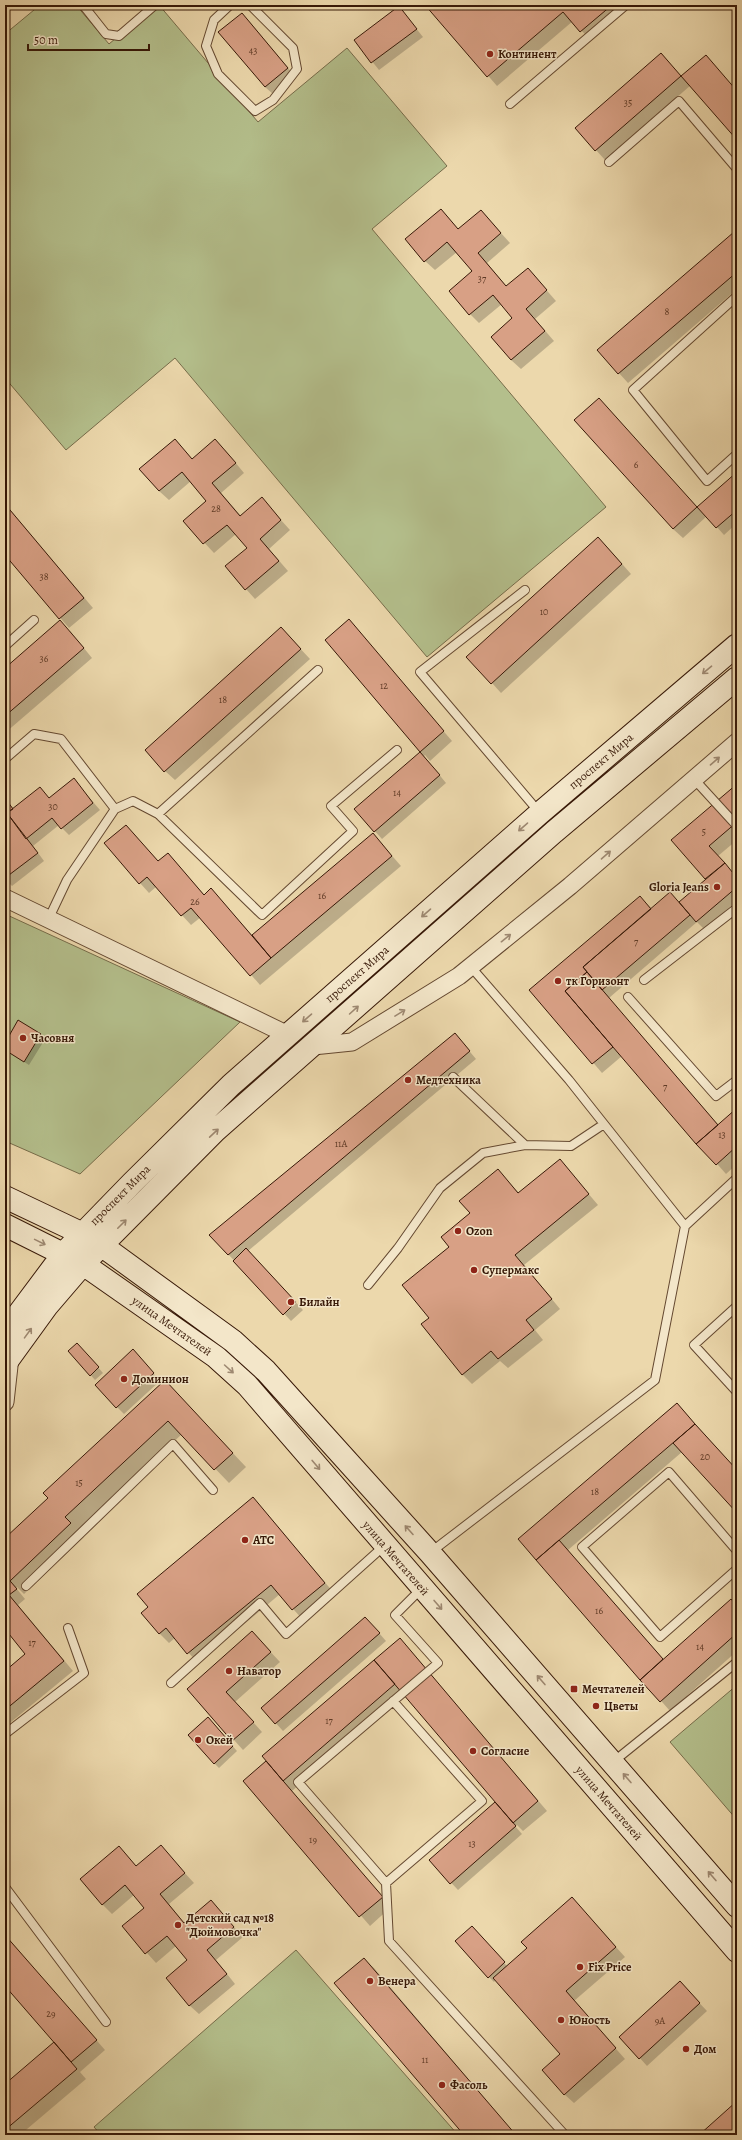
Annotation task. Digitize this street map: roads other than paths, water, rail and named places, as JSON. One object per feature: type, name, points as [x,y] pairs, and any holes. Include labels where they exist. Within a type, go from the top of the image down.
[{"type":"street","name":"проспект Мира","points":[[5,1332],[64,1253],[231,1085],[540,813],[737,645]]},
{"type":"street","name":"проспект Мира","points":[[8,1361],[47,1306],[83,1264],[215,1132],[554,832],[737,678]]},
{"type":"street","points":[[313,1046],[352,1042],[460,976],[570,886],[737,742]]},
{"type":"street","points":[[5,898],[288,1035]]},
{"type":"street","name":"улица Мечтателей","points":[[5,1197],[83,1234],[101,1245],[233,1341],[266,1371],[430,1553],[737,1906]]},
{"type":"street","name":"улица Мечтателей","points":[[5,1225],[64,1253],[83,1264],[216,1357],[247,1385],[384,1546],[422,1587],[737,1951]]},
{"type":"street","points":[[5,1402],[8,1361]]},
{"type":"lane","points":[[83,5],[106,34],[119,36],[154,5]]},
{"type":"lane","points":[[230,5],[214,20],[206,46],[218,74],[255,111],[273,100],[297,70],[293,48],[250,5]]},
{"type":"lane","points":[[510,104],[626,5]]},
{"type":"lane","points":[[609,162],[679,101],[737,169]]},
{"type":"lane","points":[[737,296],[633,390],[706,481],[737,454]]},
{"type":"lane","points":[[525,590],[420,672],[540,813]]},
{"type":"lane","points":[[5,646],[34,620]]},
{"type":"lane","points":[[158,814],[318,670]]},
{"type":"lane","points":[[5,759],[34,734],[61,739],[115,809]]},
{"type":"lane","points":[[49,918],[67,880],[115,809],[133,801],[158,814],[262,915],[353,831],[330,806],[397,750]]},
{"type":"lane","points":[[694,779],[737,826]]},
{"type":"lane","points":[[644,980],[737,908]]},
{"type":"lane","points":[[470,967],[569,1080],[685,1226]]},
{"type":"lane","points":[[628,997],[716,1096],[737,1080]]},
{"type":"lane","points":[[453,1077],[525,1145]]},
{"type":"lane","points":[[368,1285],[398,1248],[440,1188],[483,1153],[525,1145],[571,1146],[604,1124]]},
{"type":"lane","points":[[430,1553],[655,1380],[685,1226],[737,1178]]},
{"type":"lane","points":[[737,1306],[694,1345],[737,1392]]},
{"type":"lane","points":[[26,1586],[173,1444],[213,1490]]},
{"type":"lane","points":[[737,1551],[669,1472],[582,1547],[660,1637],[737,1569]]},
{"type":"lane","points":[[171,1683],[260,1603],[286,1634],[384,1546]]},
{"type":"lane","points":[[422,1587],[395,1614],[438,1663],[298,1782],[386,1884],[389,1941],[565,2135]]},
{"type":"lane","points":[[5,1734],[84,1673],[68,1628]]},
{"type":"lane","points":[[613,1762],[737,1662]]},
{"type":"lane","points":[[386,1884],[482,1801],[393,1701]]},
{"type":"lane","points":[[5,1887],[106,2022]]},
{"type":"place","name":"Континент","points":[[490,54]]},
{"type":"place","name":"Gloria Jeans","points":[[717,887]]},
{"type":"place","name":"тк Горизонт","points":[[558,981]]},
{"type":"place","name":"Часовня","points":[[23,1038]]},
{"type":"place","name":"Медтехника","points":[[408,1080]]},
{"type":"place","name":"Ozon","points":[[458,1231]]},
{"type":"place","name":"Супермакс","points":[[474,1270]]},
{"type":"place","name":"Билайн","points":[[291,1302]]},
{"type":"place","name":"Доминион","points":[[124,1379]]},
{"type":"place","name":"АТС","points":[[245,1540]]},
{"type":"place","name":"Наватор","points":[[229,1671]]},
{"type":"place","name":"Мечтателей","points":[[574,1689]]},
{"type":"place","name":"Цветы","points":[[596,1706]]},
{"type":"place","name":"Окей","points":[[198,1740]]},
{"type":"place","name":"Согласие","points":[[473,1751]]},
{"type":"place","name":"Детский сад №18 \"Дюймовочка\"","points":[[178,1925]]},
{"type":"place","name":"Fix Price","points":[[580,1967]]},
{"type":"place","name":"Венера","points":[[370,1981]]},
{"type":"place","name":"Юность","points":[[561,2020]]},
{"type":"place","name":"Дом","points":[[686,2049]]},
{"type":"place","name":"Фасоль","points":[[442,2085]]}]
